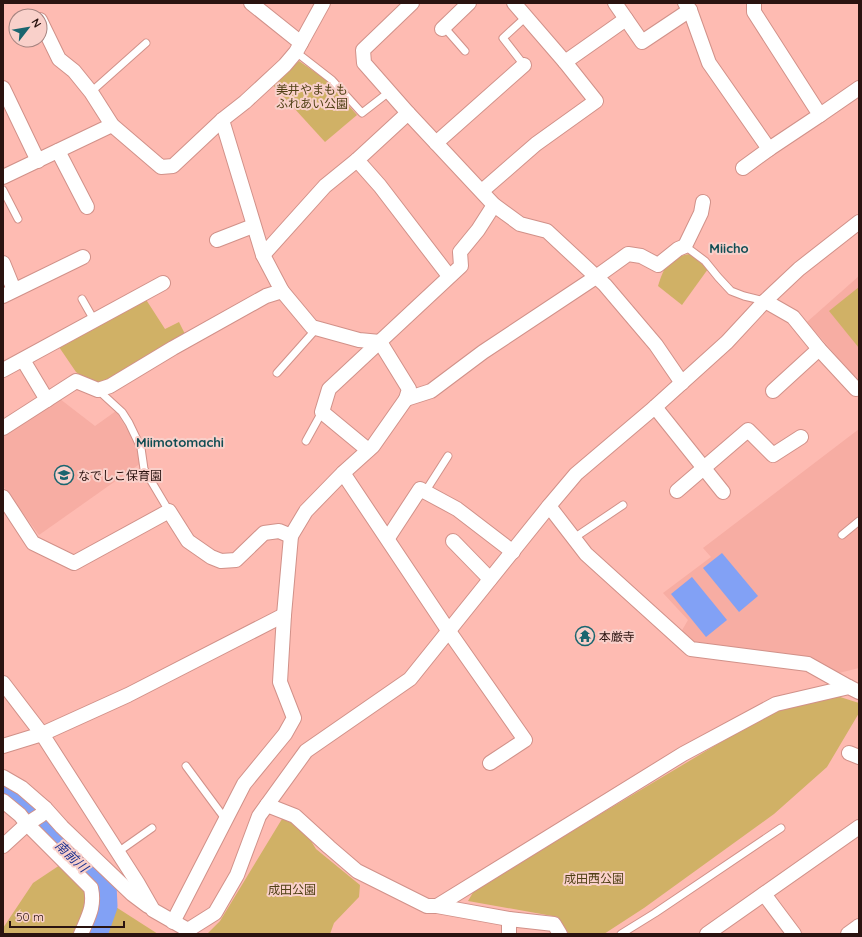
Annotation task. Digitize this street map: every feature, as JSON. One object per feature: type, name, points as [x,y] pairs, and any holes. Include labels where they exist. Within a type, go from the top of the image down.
[{"type":"street","points":[[251,3],[298,47]]},
{"type":"street","points":[[48,36],[59,59],[74,71],[91,92],[112,125],[161,167],[173,166],[222,120],[245,102],[285,65],[298,47],[323,3]]},
{"type":"street","points":[[412,3],[363,50],[364,63],[408,113],[494,205],[520,224],[547,231],[605,285],[656,345],[682,382]]},
{"type":"street","points":[[443,28],[469,3]]},
{"type":"street","points":[[482,191],[536,144],[596,101],[527,16],[514,3]]},
{"type":"street","points":[[615,3],[642,42],[688,6],[709,63],[769,149]]},
{"type":"street","points":[[754,3],[754,12],[820,115]]},
{"type":"street","points":[[565,62],[626,19]]},
{"type":"street","points":[[436,143],[524,64]]},
{"type":"street","points":[[3,88],[38,161]]},
{"type":"street","points":[[743,168],[859,88]]},
{"type":"street","points":[[263,255],[325,186],[357,160],[408,113]]},
{"type":"street","points":[[222,120],[263,255],[282,291],[312,327],[359,340],[380,342]]},
{"type":"street","points":[[3,177],[112,125]]},
{"type":"street","points":[[58,151],[87,207]]},
{"type":"street","points":[[357,160],[380,186],[449,276]]},
{"type":"street","points":[[406,399],[430,391],[483,352],[596,278],[628,254],[641,256],[658,265],[678,249],[685,246],[701,213],[703,202]]},
{"type":"street","points":[[368,450],[322,412],[329,389],[460,266],[460,252],[478,230],[494,205]]},
{"type":"street","points":[[3,801],[20,815],[36,817],[62,827],[132,894],[153,910],[188,930],[215,913],[237,875],[259,816],[306,751],[410,679],[448,630],[576,474],[655,407],[727,342],[765,301],[799,268],[859,222]]},
{"type":"street","points":[[217,240],[254,226]]},
{"type":"street","points":[[3,263],[9,293],[83,257]]},
{"type":"street","points":[[3,370],[163,282]]},
{"type":"street","points":[[3,428],[76,381],[98,390],[110,386],[173,348],[266,296],[282,291]]},
{"type":"street","points":[[765,301],[793,317],[856,389]]},
{"type":"street","points":[[173,922],[244,784],[285,734],[294,718],[280,682],[291,536],[306,511],[373,446],[406,399],[410,389],[380,342]]},
{"type":"street","points":[[773,391],[820,349]]},
{"type":"street","points":[[23,360],[47,400]]},
{"type":"street","points":[[655,407],[723,492]]},
{"type":"street","points":[[677,491],[748,430],[773,455],[801,437]]},
{"type":"street","points":[[344,473],[448,630],[525,740],[490,763]]},
{"type":"street","points":[[388,538],[420,489],[457,509],[513,552]]},
{"type":"street","points":[[3,497],[33,543],[74,564],[169,511],[188,541],[211,557],[221,561],[236,560],[264,533],[279,531],[291,536]]},
{"type":"street","points":[[549,506],[586,554],[691,649],[808,664],[854,690]]},
{"type":"street","points":[[453,541],[490,579]]},
{"type":"street","points":[[3,746],[42,734],[128,695],[284,615]]},
{"type":"street","points":[[3,683],[42,734],[137,882],[153,910]]},
{"type":"street","points":[[437,906],[683,754],[776,704],[854,690]]},
{"type":"street","points":[[3,777],[22,788],[36,817],[92,888],[94,899],[81,934]]},
{"type":"street","points":[[267,805],[295,816],[357,871],[427,906],[437,906],[509,919],[554,924],[560,934]]},
{"type":"street","points":[[3,846],[36,817]]},
{"type":"street","points":[[707,934],[859,827]]},
{"type":"street","points":[[764,894],[794,934]]},
{"type":"street","points":[[508,934],[509,919]]},
{"type":"street","points":[[848,934],[859,926]]},
{"type":"lane","points":[[524,64],[503,38],[527,16]]},
{"type":"lane","points":[[443,28],[465,51]]},
{"type":"lane","points":[[91,92],[146,43]]},
{"type":"lane","points":[[298,47],[332,80],[362,113],[389,92]]},
{"type":"lane","points":[[3,190],[18,219]]},
{"type":"lane","points":[[685,246],[705,261],[718,278],[731,291],[765,301]]},
{"type":"lane","points":[[82,300],[94,320]]},
{"type":"lane","points":[[277,373],[317,328]]},
{"type":"lane","points":[[98,390],[122,412],[129,423],[141,448],[144,469],[169,511]]},
{"type":"lane","points":[[306,441],[322,412]]},
{"type":"lane","points":[[425,492],[448,456]]},
{"type":"lane","points":[[574,538],[623,505]]},
{"type":"lane","points":[[842,535],[859,521]]},
{"type":"lane","points":[[186,766],[226,820]]},
{"type":"lane","points":[[118,852],[152,828]]},
{"type":"lane","points":[[621,934],[655,913],[781,828]]},
{"type":"shaded area","points":[[859,276],[859,382],[807,322]]},
{"type":"shaded area","name":"なでしこ保育園","points":[[60,399],[95,426],[116,411],[138,448],[141,463],[39,535],[3,486],[3,437]]},
{"type":"shaded area","points":[[859,429],[859,668],[839,673],[812,658],[694,644],[681,632],[688,620],[663,593],[711,557],[703,548]]},
{"type":"green space","name":"美井やまもも ふれあい公園","points":[[299,61],[325,79],[357,115],[325,142],[273,85]]},
{"type":"green space","points":[[690,254],[708,269],[682,305],[658,286],[662,273],[672,260],[683,255]]},
{"type":"green space","points":[[859,287],[859,348],[829,311]]},
{"type":"green space","points":[[145,298],[165,329],[179,322],[186,336],[108,384],[89,382],[76,372],[59,347]]},
{"type":"green space","name":"成田西公園","points":[[837,696],[859,703],[859,713],[827,767],[774,814],[644,908],[604,934],[569,934],[558,917],[468,901],[475,889],[773,712]]},
{"type":"green space","name":"成田公園","points":[[285,814],[303,828],[316,849],[360,885],[359,897],[334,923],[330,934],[207,934],[220,921]]},
{"type":"green space","points":[[60,865],[80,884],[158,934],[3,934],[3,928],[33,883]]},
{"type":"water","points":[[722,553],[758,596],[739,612],[703,568]]},
{"type":"water","points":[[692,577],[727,620],[706,637],[671,594]]},
{"type":"waterway","name":"南前川","points":[[3,793],[27,811],[59,846],[103,884],[104,906],[94,934]]},
{"type":"place","name":"なでしこ保育園","points":[[64,475]]},
{"type":"place","name":"本厳寺","points":[[585,636]]},
{"type":"district","name":"Miicho","points":[[729,248]]},
{"type":"district","name":"Miimotomachi","points":[[180,442]]}]
